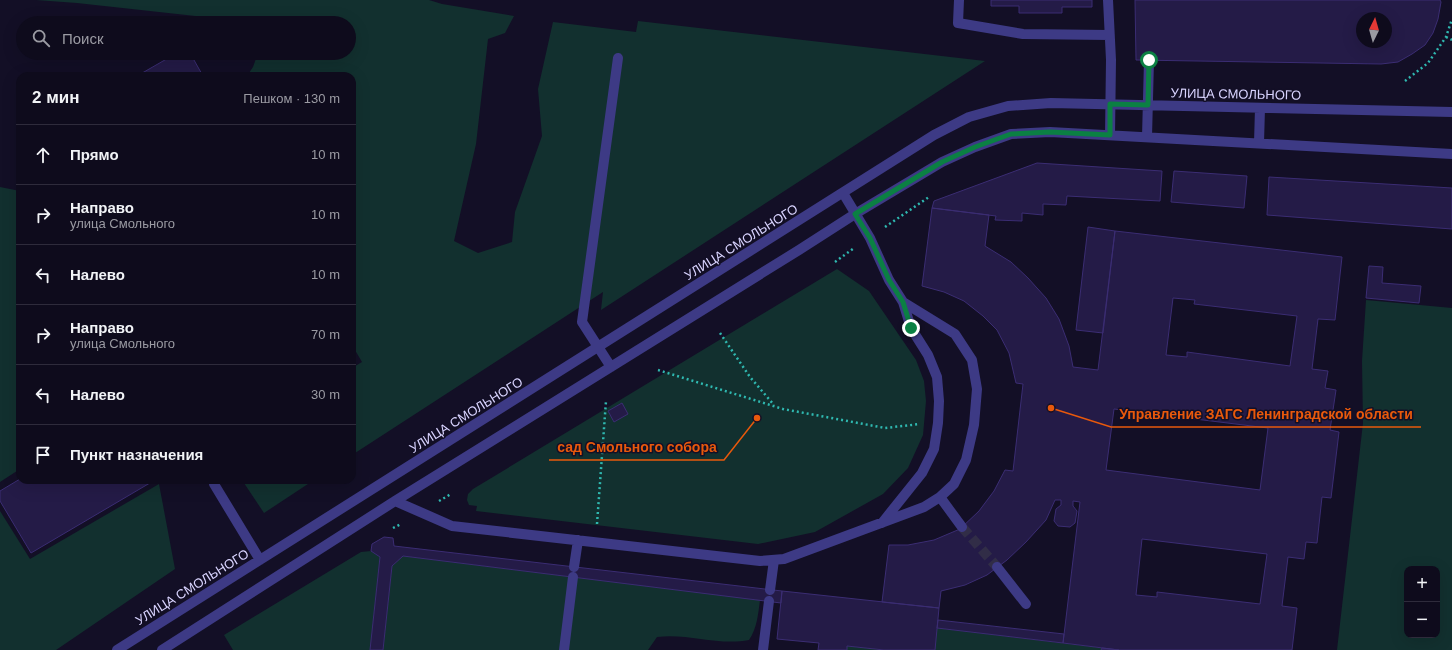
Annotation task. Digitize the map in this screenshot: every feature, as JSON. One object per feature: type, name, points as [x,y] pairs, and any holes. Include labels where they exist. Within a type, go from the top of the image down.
[{"type":"street","points":[[959,0],[958,23],[1023,34],[1109,35]]},
{"type":"street","points":[[1108,0],[1111,60],[1110,135]]},
{"type":"street","points":[[611,367],[582,322],[618,58]]},
{"type":"street","points":[[1148,137],[1149,60]]},
{"type":"street","name":"УЛИЦА СМОЛЬНОГО","points":[[117,650],[934,135],[969,117],[1008,106],[1051,103],[1452,112]]},
{"type":"street","points":[[1259,143],[1260,108]]},
{"type":"street","points":[[162,650],[395,501],[800,250],[855,214],[942,162],[975,147],[1011,134],[1050,132],[1452,154]]},
{"type":"street","points":[[843,193],[870,238],[889,280],[903,302],[911,328],[928,355],[937,377],[940,401],[934,449],[922,473],[882,523]]},
{"type":"street","points":[[395,501],[452,526],[760,561],[784,559],[924,507],[940,497],[954,484],[966,460],[974,425],[977,389],[972,360],[955,334],[903,302]]},
{"type":"street","points":[[214,484],[260,560]]},
{"type":"street","points":[[940,497],[962,527]]},
{"type":"street","points":[[564,650],[578,540]]},
{"type":"street","points":[[770,590],[774,560]]},
{"type":"street","points":[[997,568],[1026,604]]},
{"type":"street","points":[[763,650],[768,601]]},
{"type":"path","points":[[1405,80],[1428,63],[1446,37],[1452,19]]},
{"type":"path","points":[[1446,37],[1452,40]]},
{"type":"path","points":[[720,333],[750,377],[774,406]]},
{"type":"path","points":[[658,370],[783,409],[885,428],[927,423]]},
{"type":"path","points":[[596,528],[606,401]]},
{"type":"green space","points":[[36,0],[429,0],[442,4],[514,16],[505,33],[488,39],[476,144],[454,241],[478,253],[512,242],[515,212],[542,136],[538,89],[553,22],[636,32],[638,21],[985,61],[601,310],[603,292],[356,452],[356,366],[362,362],[356,352],[356,72],[250,72],[256,60],[356,60],[356,16],[195,16]]},
{"type":"green space","points":[[0,187],[16,190],[16,472],[0,482]]},
{"type":"green space","points":[[837,269],[869,291],[916,360],[924,381],[926,401],[923,435],[908,468],[883,494],[815,532],[758,544],[476,511],[477,506],[469,505],[467,500],[468,494],[473,489]]},
{"type":"green space","points":[[1366,300],[1452,308],[1452,650],[1337,650],[1363,423],[1362,361]]},
{"type":"green space","points":[[159,484],[175,569],[56,650],[0,650],[0,511],[30,559]]},
{"type":"green space","points":[[245,484],[308,484],[264,513]]},
{"type":"green space","points":[[371,551],[380,557],[370,650],[233,650],[224,635],[361,552]]},
{"type":"green space","points":[[403,556],[760,600],[758,616],[754,631],[749,640],[726,642],[669,636],[657,637],[648,650],[383,650],[392,566]]},
{"type":"green space","points":[[937,628],[1102,648],[1101,650],[935,650]]},
{"type":"green space","points":[[847,646],[884,650],[847,650]]},
{"type":"building","points":[[991,0],[1092,0],[1092,7],[1062,7],[1062,13],[1019,13],[1019,6],[991,6]]},
{"type":"building","points":[[1135,0],[1440,0],[1441,2],[1438,19],[1433,33],[1425,45],[1398,62],[1381,64],[1136,60]]},
{"type":"building","points":[[165,60],[194,60],[201,72],[144,72]]},
{"type":"building","points":[[1037,163],[1162,171],[1160,201],[1067,196],[1066,205],[1043,204],[1043,215],[1022,213],[1022,221],[995,220],[996,216],[932,208],[934,201]]},
{"type":"building","points":[[1174,171],[1247,176],[1244,208],[1171,202]]},
{"type":"building","points":[[1269,177],[1452,188],[1452,229],[1267,215]]},
{"type":"building","points":[[932,208],[989,215],[985,246],[1011,262],[1046,298],[1059,319],[1069,346],[1073,367],[1098,370],[1115,231],[1342,257],[1335,320],[1318,319],[1312,369],[1328,371],[1325,388],[1336,390],[1330,430],[1339,432],[1331,498],[1322,497],[1317,543],[1306,542],[1304,559],[1288,557],[1282,606],[1297,608],[1292,650],[1119,650],[1063,643],[1080,502],[1073,501],[1073,506],[1077,511],[1075,523],[1070,527],[1058,526],[1054,521],[1056,509],[1061,505],[1061,500],[1055,500],[1046,520],[1007,560],[987,575],[965,585],[941,591],[939,608],[882,602],[889,545],[908,545],[934,540],[960,529],[979,511],[994,491],[1005,470],[1013,471],[1023,384],[1016,383],[1009,353],[997,330],[983,316],[964,301],[944,292],[922,286]],"holes":[[[1173,298],[1195,300],[1194,304],[1297,316],[1290,366],[1187,352],[1187,357],[1166,355]],[[1114,409],[1268,428],[1260,490],[1106,470]],[[1142,539],[1267,554],[1260,604],[1157,592],[1157,597],[1136,595]]]},
{"type":"building","points":[[1088,227],[1115,231],[1103,333],[1076,330]]},
{"type":"building","points":[[1369,266],[1383,267],[1382,283],[1421,286],[1419,303],[1366,298]]},
{"type":"building","points":[[622,403],[628,414],[614,422],[608,411]]},
{"type":"building","points":[[16,481],[16,484],[148,484],[31,553],[0,501],[0,491]]},
{"type":"building","points":[[384,537],[393,538],[394,546],[782,591],[781,603],[403,556],[392,566],[383,650],[370,650],[380,557],[371,551],[372,544]]},
{"type":"building","points":[[782,591],[939,608],[935,650],[884,650],[847,646],[847,650],[818,650],[819,643],[777,639]]},
{"type":"building","points":[[938,620],[1064,634],[1063,643],[937,628]]},
{"type":"building","points":[[1102,648],[1119,650],[1101,650]]},
{"type":"tunnel","points":[[962,527],[997,567]]},
{"type":"place","name":"Управление ЗАГС Ленинградской области","points":[[1051,408]]},
{"type":"place","name":"сад Смольного собора","points":[[757,418]]},
{"type":"route","points":[[911,328],[903,302],[889,280],[870,238],[855,214],[942,162],[975,147],[1011,134],[1050,132],[1110,135],[1110,104],[1148,105],[1149,60]]}]
